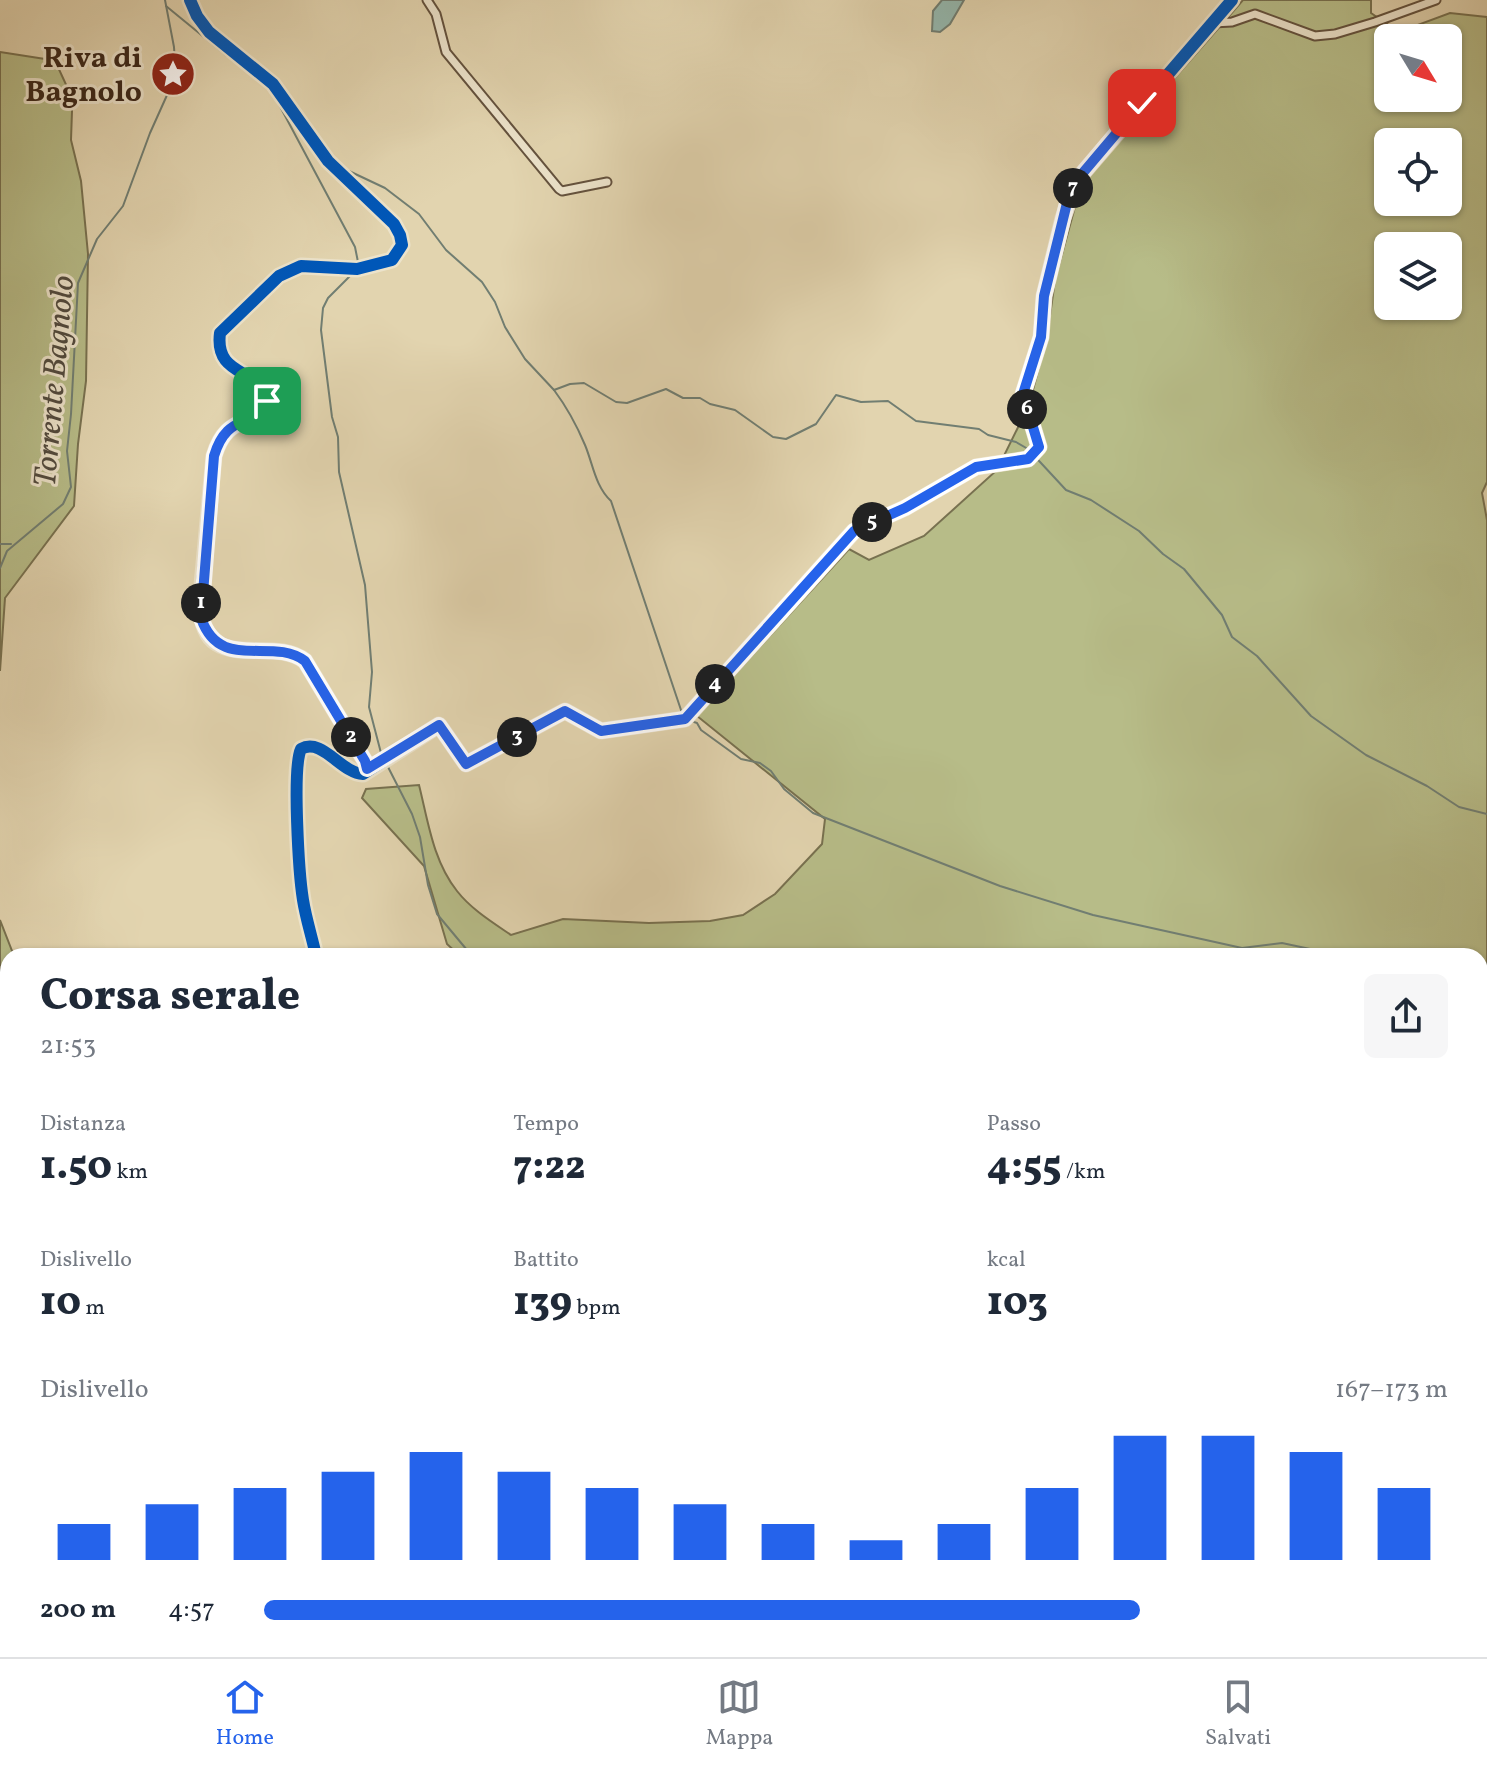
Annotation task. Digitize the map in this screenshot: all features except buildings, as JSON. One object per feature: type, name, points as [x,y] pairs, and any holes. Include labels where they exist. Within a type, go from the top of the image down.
[{"type":"street","points":[[190,0],[209,32],[273,84],[319,151],[394,224],[400,235],[402,245],[392,260],[357,269],[310,265],[293,269],[268,286],[220,333],[218,347],[221,357],[263,390],[267,401],[261,411],[232,426],[219,441],[214,456],[200,609],[206,632],[227,647],[249,652],[290,651],[305,661],[367,769]]},
{"type":"street","points":[[427,0],[436,14],[446,52],[559,189],[562,191],[607,182]]},
{"type":"street","points":[[314,948],[301,881],[297,796],[298,753],[307,745],[316,747],[357,774],[363,774],[439,725],[466,764],[565,711],[601,731],[686,718],[854,531],[905,508],[976,467],[1028,459],[1039,447],[1023,394],[1041,337],[1044,296],[1076,181],[1232,0]]},
{"type":"street","points":[[1213,23],[1232,22],[1255,14],[1315,36],[1335,34],[1436,0]]},
{"type":"green space","points":[[1243,0],[1371,0],[1371,13],[1387,24],[1374,24],[1374,112],[1462,112],[1462,24],[1420,24],[1450,13],[1487,17],[1487,482],[1482,493],[1487,520],[1487,948],[451,948],[447,944],[424,866],[362,798],[366,789],[419,785],[432,840],[449,879],[469,904],[511,935],[563,919],[649,923],[710,921],[743,915],[775,894],[822,844],[825,819],[697,716],[849,549],[869,560],[924,536],[997,470],[1029,405],[1047,337],[1055,280],[1081,185]]},
{"type":"green space","points":[[0,52],[45,59],[57,65],[69,91],[71,140],[81,181],[88,254],[86,381],[74,506],[5,598],[0,671]]},
{"type":"green space","points":[[0,920],[11,948],[0,948]]},
{"type":"water","points":[[942,0],[964,0],[950,24],[940,32],[932,31],[933,11]]},
{"type":"waterway","name":"Torrente Bagnolo","points":[[0,568],[7,551],[63,504],[71,487],[67,451],[78,283],[97,239],[123,206],[172,84],[174,47],[165,0]]},
{"type":"waterway","points":[[166,6],[227,56]]},
{"type":"waterway","points":[[234,61],[264,84],[275,97],[355,247],[358,262],[355,267]]},
{"type":"waterway","points":[[349,171],[385,188],[419,214],[446,250],[482,282],[525,359],[554,390],[584,383],[616,402],[627,403],[666,389],[683,398],[700,398],[710,404],[735,410],[773,437],[786,439],[816,424],[836,395],[861,402],[888,401],[916,421],[979,429],[988,435],[1016,442],[1028,449],[1066,490],[1091,500],[1139,531],[1184,569],[1222,615],[1232,637],[1257,656],[1311,716],[1366,755],[1427,786],[1459,807],[1487,814]]},
{"type":"waterway","points":[[353,273],[328,298],[323,308],[321,330],[332,417],[338,437],[339,472],[365,585],[372,672],[369,707],[381,753]]},
{"type":"waterway","points":[[554,390],[575,423],[598,482],[611,501],[683,716]]},
{"type":"waterway","points":[[0,544],[11,544]]},
{"type":"waterway","points":[[688,720],[697,723],[701,730],[741,759],[760,763],[771,771],[784,789],[813,813],[1000,886],[1093,915],[1242,948]]},
{"type":"waterway","points":[[387,765],[420,837],[428,885],[437,914],[465,948]]},
{"type":"waterway","points":[[1242,948],[1282,943],[1305,948]]},
{"type":"cycle path","points":[[190,0],[209,32],[273,84],[328,161],[394,224],[400,235],[402,245],[392,260],[357,269],[301,266],[279,276],[220,333],[224,358],[257,382],[267,401],[261,410],[226,433],[214,456],[201,596],[203,622],[211,638],[223,647],[273,651],[305,661],[367,769]]},
{"type":"cycle path","points":[[314,948],[304,907],[300,869],[297,777],[301,749],[309,747],[324,751],[347,768],[363,774],[439,725],[466,764],[565,711],[601,731],[685,719],[854,531],[905,508],[976,467],[1028,459],[1039,447],[1023,394],[1041,337],[1044,296],[1063,218],[1076,181],[1232,0]]},
{"type":"place","name":"Riva di Bagnolo","points":[[173,74]]},
{"type":"route","points":[[267,401],[261,411],[225,432],[214,456],[201,618],[206,632],[227,647],[261,653],[290,651],[305,661],[367,769],[439,725],[466,764],[565,711],[601,731],[685,719],[854,531],[930,495],[976,467],[1006,465],[1028,459],[1039,447],[1023,394],[1041,337],[1044,296],[1068,199],[1076,181],[1142,103]]}]
